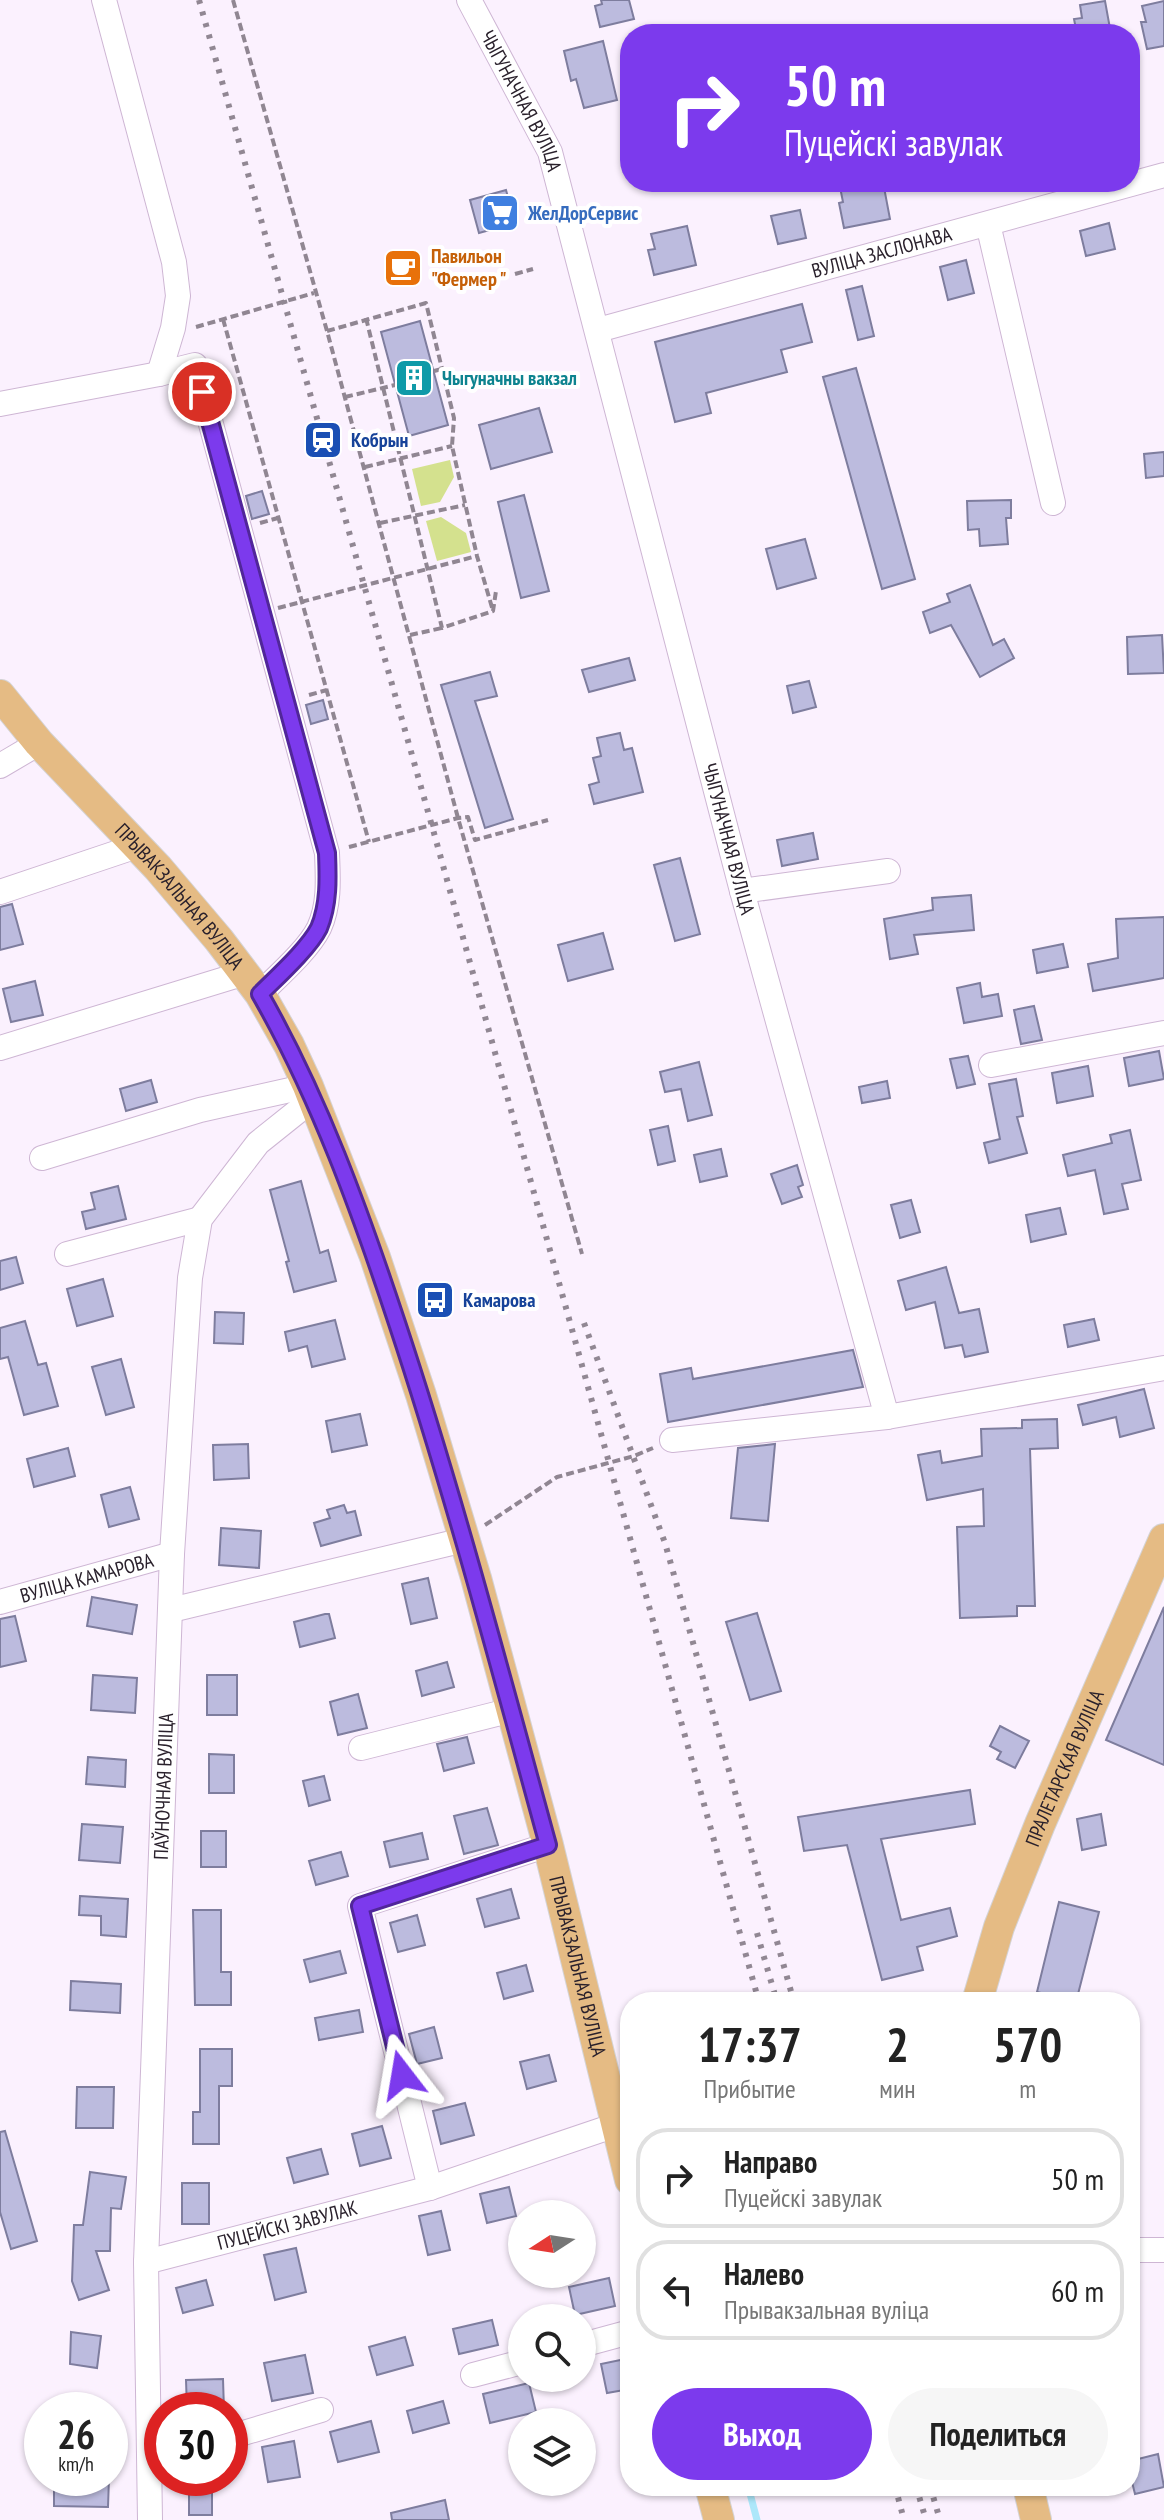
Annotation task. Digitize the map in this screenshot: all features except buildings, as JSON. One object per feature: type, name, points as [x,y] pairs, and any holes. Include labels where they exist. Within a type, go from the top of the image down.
[{"type":"main road","name":"ПРЫВАКЗАЛЬНАЯ ВУЛІЦА","points":[[0,695],[39,743],[137,846],[209,928],[252,984],[289,1045],[311,1093],[375,1257],[421,1395],[464,1540],[548,1845],[620,2141]]},
{"type":"main road","name":"ПРАЛЕТАРСКАЯ ВУЛІЦА","points":[[980,1992],[999,1927],[1040,1824],[1164,1539]]},
{"type":"main road","points":[[713,2496],[719,2520]]},
{"type":"main road","points":[[1030,2496],[1036,2520]]},
{"type":"street","points":[[104,0],[174,262],[178,296],[173,328],[159,374]]},
{"type":"street","name":"ЧЫГУНАЧНАЯ ВУЛІЦА","points":[[469,0],[550,152],[742,891],[887,1417]]},
{"type":"street","name":"ВУЛІЦА ЗАСЛОНАВА","points":[[1140,182],[1164,175]]},
{"type":"street","name":"ВУЛІЦА ЗАСЛОНАВА","points":[[598,330],[1103,192]]},
{"type":"street","points":[[988,224],[1053,503]]},
{"type":"street","points":[[0,404],[195,365],[327,853],[329,889],[318,928],[300,951],[252,984],[0,1048]]},
{"type":"street","points":[[0,766],[39,743]]},
{"type":"street","points":[[0,892],[137,846]]},
{"type":"street","points":[[742,891],[888,871]]},
{"type":"street","points":[[991,1065],[1164,1033]]},
{"type":"street","points":[[42,1158],[200,1110],[311,1093]]},
{"type":"street","name":"ПАЎНОЧНАЯ ВУЛІЦА","points":[[152,2392],[146,2262],[160,1836],[172,1554],[190,1278],[200,1219],[258,1143],[311,1093]]},
{"type":"street","points":[[67,1254],[200,1219]]},
{"type":"street","points":[[672,1440],[887,1417],[1164,1368]]},
{"type":"street","points":[[171,1610],[464,1540]]},
{"type":"street","name":"ВУЛІЦА КАМАРОВА","points":[[0,1602],[172,1554]]},
{"type":"street","points":[[361,1748],[512,1710]]},
{"type":"street","points":[[430,2188],[360,1906],[548,1845]]},
{"type":"street","name":"ПУЦЕЙСКІ ЗАВУЛАК","points":[[146,2262],[430,2188],[616,2125]]},
{"type":"street","points":[[1140,2250],[1164,2250]]},
{"type":"street","points":[[596,2341],[620,2335]]},
{"type":"street","points":[[473,2375],[508,2366]]},
{"type":"street","points":[[248,2432],[321,2410]]},
{"type":"street","name":"ПАЎНОЧНАЯ ВУЛІЦА","points":[[150,2520],[152,2496]]},
{"type":"path","points":[[233,0],[380,523],[458,818],[582,1254]]},
{"type":"path","points":[[515,274],[533,269]]},
{"type":"path","points":[[195,365],[187,336],[198,325],[315,293]]},
{"type":"path","points":[[327,331],[426,303],[454,418],[452,446],[493,611]]},
{"type":"path","points":[[366,318],[442,628]]},
{"type":"path","points":[[223,319],[369,842]]},
{"type":"path","points":[[434,371],[442,369]]},
{"type":"path","points":[[345,397],[395,385]]},
{"type":"path","points":[[364,467],[452,446]]},
{"type":"path","points":[[380,523],[465,505]]},
{"type":"path","points":[[256,524],[279,517]]},
{"type":"path","points":[[278,608],[477,556]]},
{"type":"path","points":[[493,611],[496,591]]},
{"type":"path","points":[[410,635],[493,611]]},
{"type":"path","points":[[303,696],[327,690]]},
{"type":"path","points":[[327,853],[458,818],[468,817],[475,840],[548,820]]},
{"type":"path","points":[[464,1540],[557,1477],[634,1456],[672,1440]]},
{"type":"green space","points":[[450,460],[454,477],[440,502],[421,506],[412,469]]},
{"type":"green space","points":[[441,517],[466,533],[471,552],[437,561],[426,521]]},
{"type":"waterway","points":[[751,2496],[757,2520]]},
{"type":"railway","points":[[199,0],[756,1992]]},
{"type":"railway","points":[[584,1323],[665,1543],[791,1992]]},
{"type":"railway","points":[[757,1933],[774,1992]]},
{"type":"railway","points":[[898,2496],[904,2520]]},
{"type":"railway","points":[[919,2496],[926,2520]]},
{"type":"railway","points":[[933,2496],[940,2520]]},
{"type":"place","name":"ЖелДорСервис","points":[[500,213]]},
{"type":"place","name":"Павильон \"Фермер \"","points":[[403,268]]},
{"type":"place","name":"Чыгуначны вакзал","points":[[414,378]]},
{"type":"place","name":"Кобрын","points":[[323,440]]},
{"type":"place","name":"Камарова","points":[[435,1300]]},
{"type":"route","points":[[202,392],[327,853],[329,889],[318,928],[260,994],[308,1086],[375,1257],[421,1395],[476,1578],[548,1845],[360,1906],[402,2075]]}]
